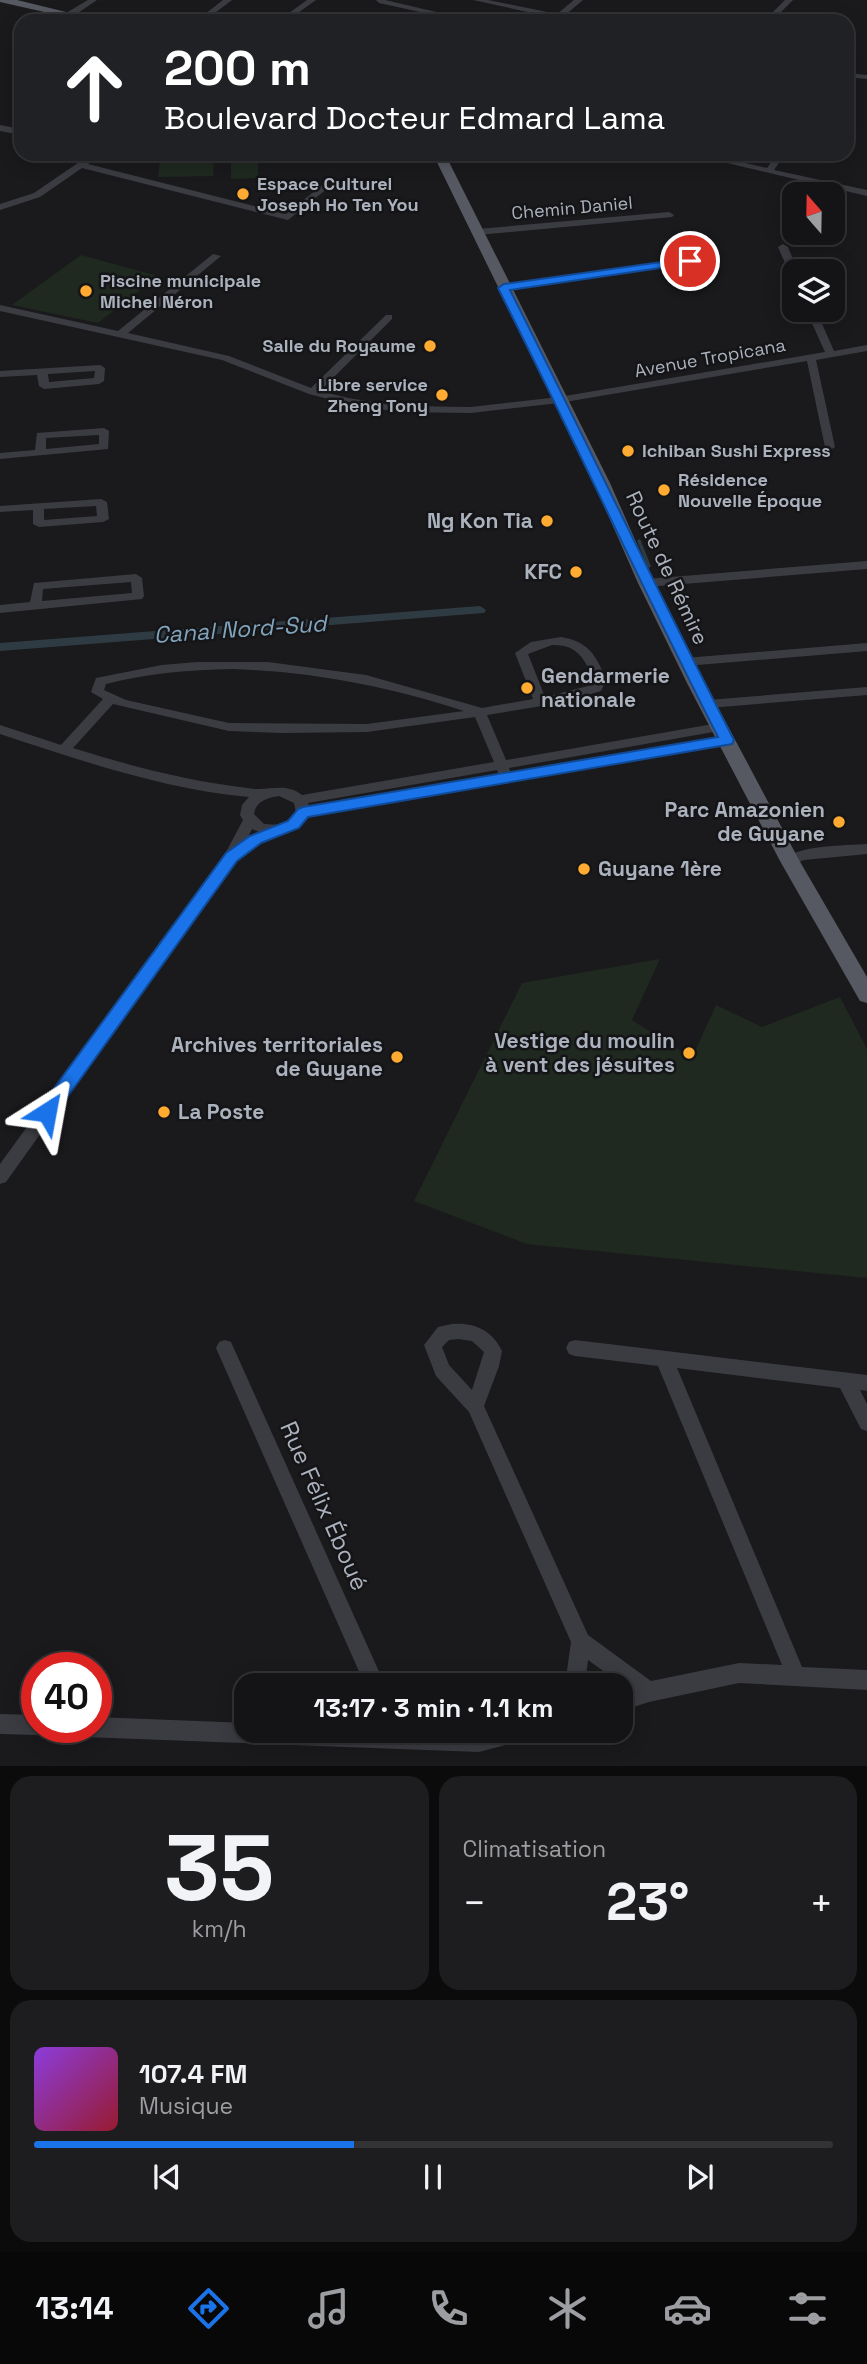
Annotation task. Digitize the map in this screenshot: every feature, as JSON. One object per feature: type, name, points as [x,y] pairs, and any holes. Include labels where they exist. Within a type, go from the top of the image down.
[{"type":"main road","points":[[3,0],[59,14]]},
{"type":"main road","name":"Route de Rémire","points":[[442,161],[602,483],[646,583],[685,662],[790,861],[867,995]]},
{"type":"street","points":[[79,14],[93,0]]},
{"type":"street","points":[[209,14],[228,0]]},
{"type":"street","points":[[291,14],[312,0]]},
{"type":"street","points":[[477,0],[494,1],[549,14]]},
{"type":"street","points":[[562,14],[579,0]]},
{"type":"street","points":[[775,14],[789,0]]},
{"type":"street","points":[[379,1],[439,14]]},
{"type":"street","points":[[512,14],[515,7]]},
{"type":"street","points":[[0,207],[37,195],[87,161]]},
{"type":"street","points":[[723,161],[867,193]]},
{"type":"street","points":[[769,172],[777,161]]},
{"type":"street","points":[[81,165],[288,217],[324,188]]},
{"type":"street","points":[[0,197],[16,202]]},
{"type":"street","name":"Chemin Daniel","points":[[478,232],[669,215]]},
{"type":"street","points":[[783,247],[788,259]]},
{"type":"street","points":[[121,334],[216,256]]},
{"type":"street","points":[[504,288],[717,257]]},
{"type":"street","name":"Avenue Tropicana","points":[[0,307],[225,358],[313,392],[348,401],[445,411],[559,400],[867,348]]},
{"type":"street","points":[[313,392],[389,317]]},
{"type":"street","points":[[816,322],[831,355]]},
{"type":"street","points":[[811,358],[830,447]]},
{"type":"street","points":[[0,374],[42,371],[100,368],[99,381],[44,386],[42,371]]},
{"type":"street","points":[[0,456],[104,447],[103,431],[41,435],[40,452]]},
{"type":"street","points":[[0,509],[101,502],[103,519],[38,524],[38,507]]},
{"type":"street","points":[[646,583],[867,565]]},
{"type":"street","points":[[0,608],[35,606],[138,596],[136,578],[38,586],[35,606]]},
{"type":"street","points":[[504,771],[479,711],[406,688],[362,678],[257,667],[190,666],[117,676],[100,681],[97,692],[110,699],[229,727],[367,728],[479,711],[540,702],[597,688],[600,680],[584,650],[572,642],[547,641],[521,653],[540,702]]},
{"type":"street","points":[[685,662],[867,648]]},
{"type":"street","points":[[708,704],[867,691]]},
{"type":"street","points":[[64,750],[110,699]]},
{"type":"street","points":[[0,729],[64,750],[203,788],[262,794],[280,791],[301,806],[723,734]]},
{"type":"street","points":[[203,788],[248,815],[256,826],[276,830]]},
{"type":"street","points":[[0,1177],[231,857],[252,801],[262,794]]},
{"type":"street","points":[[231,857],[255,839],[294,825],[301,806]]},
{"type":"street","points":[[790,861],[802,855],[867,849]]},
{"type":"street","name":"Rue Félix Éboué","points":[[225,1348],[369,1673]]},
{"type":"street","points":[[575,1348],[665,1361],[867,1383]]},
{"type":"street","points":[[665,1361],[796,1675]]},
{"type":"street","points":[[846,1381],[867,1423]]},
{"type":"street","points":[[475,1406],[581,1642],[649,1692]]},
{"type":"street","points":[[577,1673],[581,1642]]},
{"type":"street","points":[[633,1697],[739,1673],[867,1680]]},
{"type":"street","points":[[0,1724],[21,1725]]},
{"type":"street","points":[[112,1728],[234,1731]]},
{"type":"green space","points":[[160,161],[214,161],[213,176],[158,177]]},
{"type":"green space","points":[[231,161],[258,161],[258,178],[231,179]]},
{"type":"green space","name":"Piscine municipale Michel Néron","points":[[81,255],[158,276],[98,323],[12,305]]},
{"type":"green space","points":[[660,959],[632,1020],[692,1058],[716,1005],[762,1027],[840,997],[867,1049],[867,1278],[527,1244],[414,1201],[522,983]]},
{"type":"waterway","points":[[639,541],[649,566]]},
{"type":"waterway","name":"Canal Nord-Sud","points":[[0,647],[480,610]]},
{"type":"place","name":"Espace Culturel Joseph Ho Ten You","points":[[243,194]]},
{"type":"place","name":"Piscine municipale Michel Néron","points":[[86,291]]},
{"type":"place","name":"Salle du Royaume","points":[[430,346]]},
{"type":"place","name":"Libre service Zheng Tony","points":[[442,395]]},
{"type":"place","name":"Ichiban Sushi Express","points":[[628,451]]},
{"type":"place","name":"Résidence Nouvelle Époque","points":[[664,490]]},
{"type":"place","name":"Ng Kon Tia","points":[[547,521]]},
{"type":"place","name":"KFC","points":[[576,572]]},
{"type":"place","name":"Gendarmerie nationale","points":[[527,688]]},
{"type":"place","name":"Parc Amazonien de Guyane","points":[[839,822]]},
{"type":"place","name":"Guyane 1ère","points":[[584,869]]},
{"type":"place","name":"Vestige du moulin à vent des jésuites","points":[[689,1053]]},
{"type":"place","name":"Archives territoriales de Guyane","points":[[397,1057]]},
{"type":"place","name":"La Poste","points":[[164,1112]]},
{"type":"route","points":[[47,1112],[231,857],[255,839],[294,825],[303,813],[727,740],[656,603],[602,483],[504,288],[690,261]]}]
